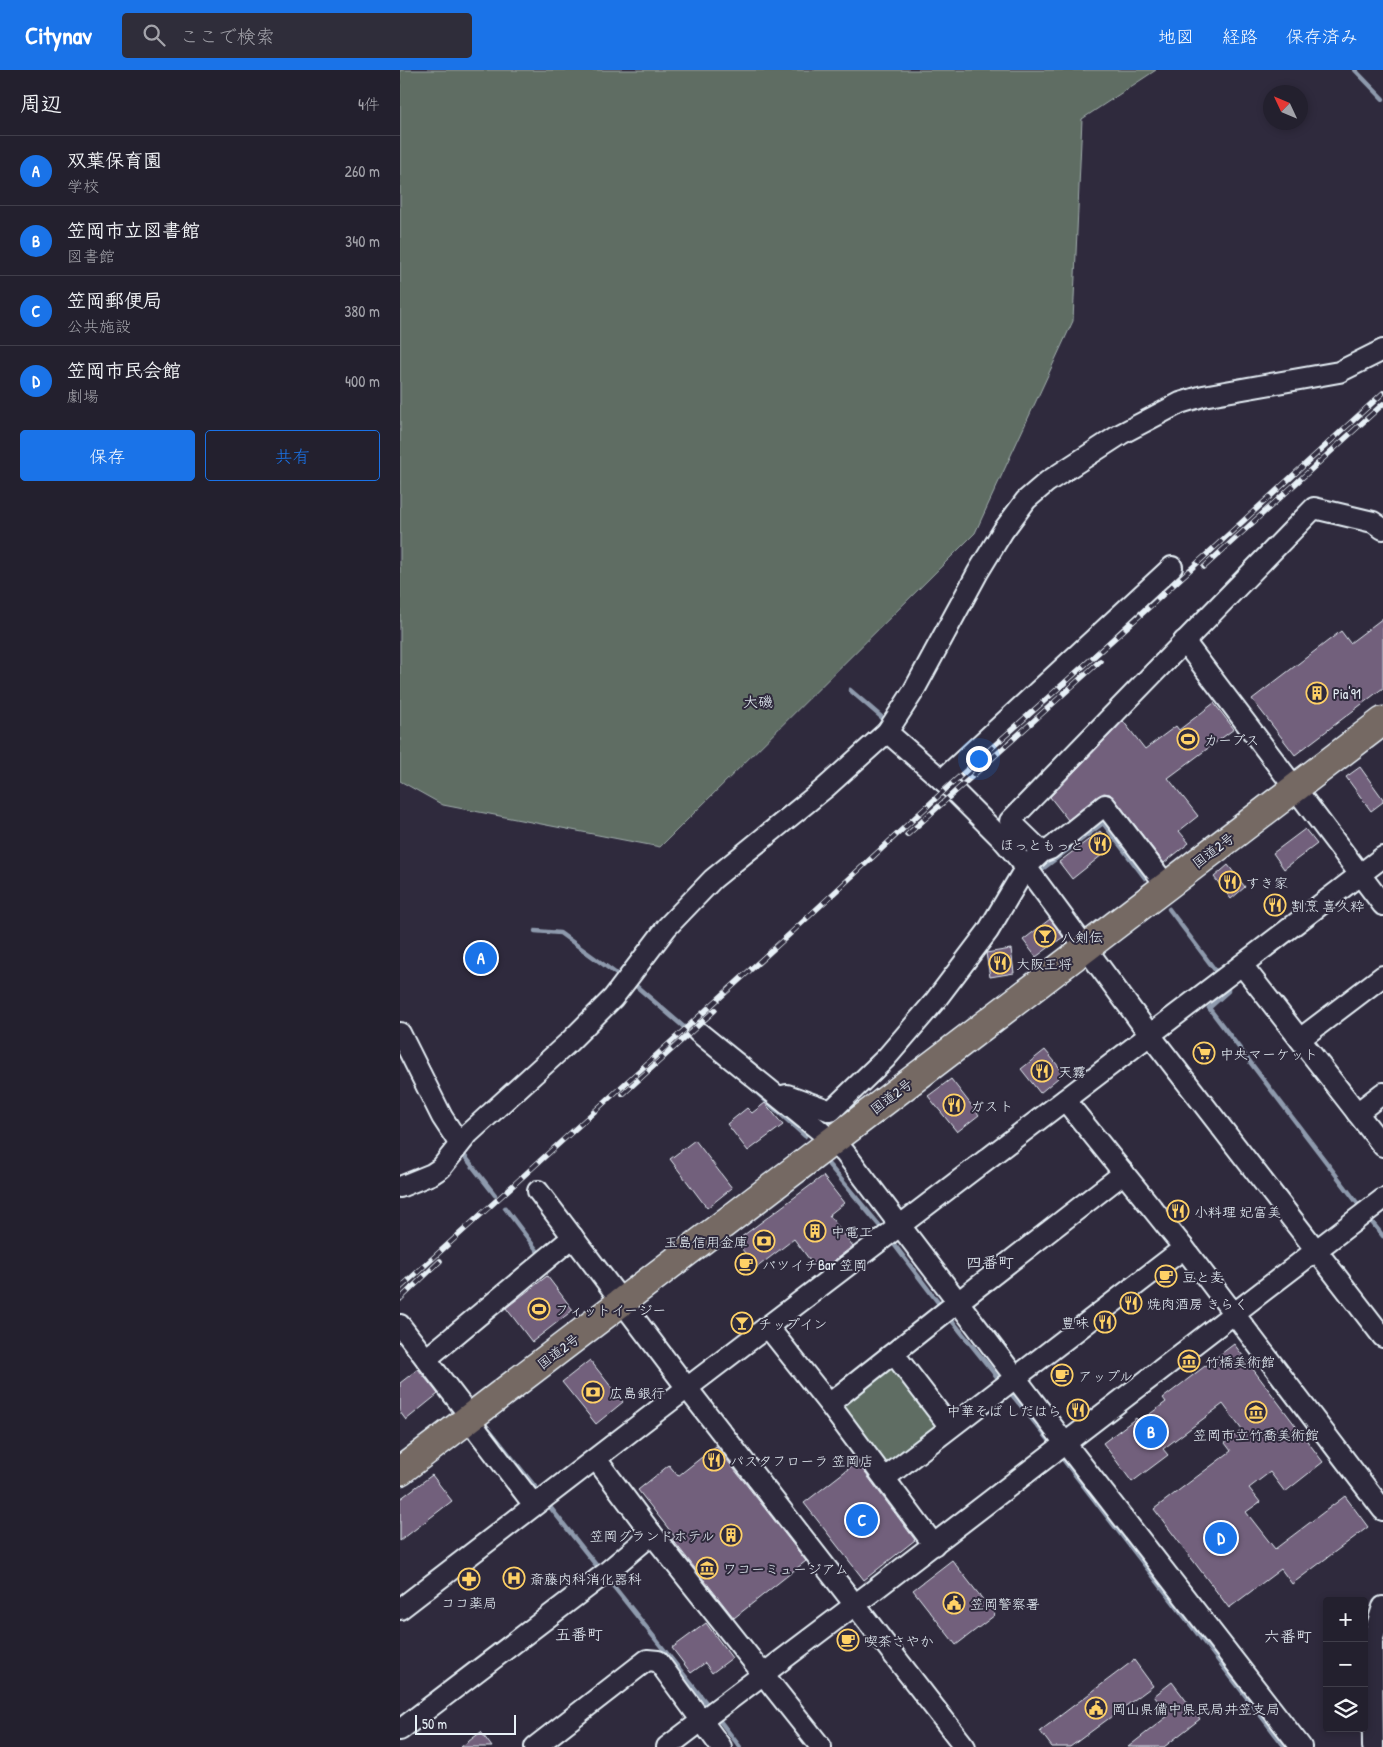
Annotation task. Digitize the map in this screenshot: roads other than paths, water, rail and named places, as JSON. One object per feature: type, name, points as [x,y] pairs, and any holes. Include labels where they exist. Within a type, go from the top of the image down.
[{"type":"highway","name":"国道2号","points":[[400,1472],[1383,720]]},
{"type":"street","points":[[400,1187],[432,1174],[446,1162],[459,1143],[570,1042],[613,998],[667,927],[713,879],[825,788],[887,732],[912,692],[978,572],[1004,531],[1026,500],[1046,482],[1121,434],[1180,403],[1204,396],[1339,372],[1383,350]]},
{"type":"street","points":[[1383,528],[1374,522],[1314,508],[1010,821],[1086,947],[1150,1035],[1383,1337]]},
{"type":"street","points":[[945,776],[1172,567]]},
{"type":"street","points":[[1184,641],[1383,905]]},
{"type":"street","points":[[887,732],[945,776],[1003,840],[1033,860]]},
{"type":"street","points":[[779,1097],[787,1095],[831,1111],[886,1058],[935,1001],[988,932],[1033,860],[1050,849],[1105,805],[1166,885]]},
{"type":"street","points":[[400,1609],[1383,858]]},
{"type":"street","points":[[1242,965],[1383,1146]]},
{"type":"street","points":[[1300,1039],[1383,976]]},
{"type":"street","points":[[698,1032],[845,1153],[893,1232],[949,1309],[1008,1382],[1065,1443],[1301,1747]]},
{"type":"street","points":[[400,1033],[442,1117],[459,1143]]},
{"type":"street","points":[[1357,1113],[1383,1093]]},
{"type":"street","points":[[1065,1100],[1184,1248],[1383,1510]]},
{"type":"street","points":[[829,1404],[1124,1173]]},
{"type":"street","points":[[538,1191],[687,1388],[965,1747]]},
{"type":"street","points":[[667,1747],[934,1545],[1383,1200]]},
{"type":"street","points":[[426,1359],[573,1237]]},
{"type":"street","points":[[885,1478],[950,1426],[1184,1248]]},
{"type":"street","points":[[400,1325],[469,1419],[541,1500]]},
{"type":"street","points":[[768,1327],[829,1404],[934,1545]]},
{"type":"street","points":[[894,1354],[950,1426]]},
{"type":"street","points":[[596,1459],[652,1534],[821,1747]]},
{"type":"street","points":[[400,1730],[604,1575],[652,1534]]},
{"type":"street","points":[[1373,1747],[1372,1641],[1383,1607]]},
{"type":"street","points":[[535,1747],[648,1660],[658,1661],[709,1715],[721,1747]]},
{"type":"waterway","points":[[1355,70],[1383,99]]},
{"type":"waterway","points":[[850,690],[886,721]]},
{"type":"waterway","points":[[1037,865],[1041,870],[1103,823],[1145,878]]},
{"type":"waterway","points":[[1169,909],[1218,974]]},
{"type":"waterway","points":[[535,931],[560,933],[618,975]]},
{"type":"waterway","points":[[635,985],[692,1034]]},
{"type":"waterway","points":[[1228,987],[1228,991],[1209,1008],[1358,1204]]},
{"type":"waterway","points":[[754,1090],[805,1136]]},
{"type":"waterway","points":[[463,1154],[495,1195]]},
{"type":"waterway","points":[[829,1165],[884,1231]]},
{"type":"waterway","points":[[505,1208],[542,1257]]},
{"type":"waterway","points":[[1371,1221],[1383,1236]]},
{"type":"waterway","points":[[890,1239],[943,1309]]},
{"type":"waterway","points":[[949,1317],[1002,1383]]},
{"type":"waterway","points":[[1009,1391],[1049,1440]]},
{"type":"waterway","points":[[488,1428],[540,1493]]},
{"type":"waterway","points":[[1062,1458],[1285,1747]]},
{"type":"waterway","points":[[546,1502],[600,1570]]},
{"type":"waterway","points":[[607,1578],[711,1709]]},
{"type":"waterway","points":[[717,1717],[740,1747]]},
{"type":"railway","points":[[400,1288],[792,932],[949,786],[1146,610],[1383,393]]},
{"type":"railway","points":[[1204,567],[1383,404]]},
{"type":"railway","points":[[907,835],[1100,661]]},
{"type":"railway","points":[[623,1094],[715,1010]]},
{"type":"railway","points":[[400,1299],[440,1261]]},
{"type":"place","name":"Pia'91","points":[[1317,693]]},
{"type":"place","name":"カーブス","points":[[1188,739]]},
{"type":"place","name":"ほっともっと","points":[[1100,844]]},
{"type":"place","name":"すき家","points":[[1230,882]]},
{"type":"place","name":"割烹 喜久粋","points":[[1275,905]]},
{"type":"place","name":"八剣伝","points":[[1045,936]]},
{"type":"place","name":"双葉保育園","points":[[481,958]]},
{"type":"place","name":"大阪王将","points":[[1000,963]]},
{"type":"place","name":"中央マーケット","points":[[1204,1053]]},
{"type":"place","name":"天霧","points":[[1042,1071]]},
{"type":"place","name":"ガスト","points":[[954,1105]]},
{"type":"place","name":"小料理 妃富美","points":[[1178,1211]]},
{"type":"place","name":"中電工","points":[[815,1231]]},
{"type":"place","name":"玉島信用金庫","points":[[764,1241]]},
{"type":"place","name":"バツイチBar 笠岡","points":[[746,1264]]},
{"type":"place","name":"豆と麦","points":[[1166,1276]]},
{"type":"place","name":"焼肉酒房 きらく","points":[[1131,1303]]},
{"type":"place","name":"フィットイージー","points":[[539,1309]]},
{"type":"place","name":"豊味","points":[[1105,1322]]},
{"type":"place","name":"チップイン","points":[[742,1323]]},
{"type":"place","name":"竹橋美術館","points":[[1189,1361]]},
{"type":"place","name":"アップル","points":[[1062,1375]]},
{"type":"place","name":"広島銀行","points":[[593,1392]]},
{"type":"place","name":"中華そば しだはら","points":[[1078,1410]]},
{"type":"place","name":"笠岡市立竹喬美術館","points":[[1256,1412]]},
{"type":"place","name":"笠岡市立図書館","points":[[1151,1432]]},
{"type":"place","name":"パスタフローラ 笠岡店","points":[[714,1460]]},
{"type":"place","name":"笠岡郵便局","points":[[862,1520]]},
{"type":"place","name":"笠岡グランドホテル","points":[[731,1535]]},
{"type":"place","name":"笠岡市民会館","points":[[1221,1538]]},
{"type":"place","name":"ワコーミュージアム","points":[[707,1568]]},
{"type":"place","name":"斎藤内科消化器科","points":[[514,1578]]},
{"type":"place","name":"ココ薬局","points":[[469,1579]]},
{"type":"place","name":"笠岡警察署","points":[[954,1603]]},
{"type":"place","name":"喫茶さやか","points":[[848,1640]]},
{"type":"place","name":"岡山県備中県民局井笠支局","points":[[1096,1708]]},
{"type":"district","name":"大磯","points":[[758,701]]},
{"type":"district","name":"四番町","points":[[990,1262]]},
{"type":"district","name":"五番町","points":[[579,1634]]},
{"type":"district","name":"六番町","points":[[1288,1636]]}]
